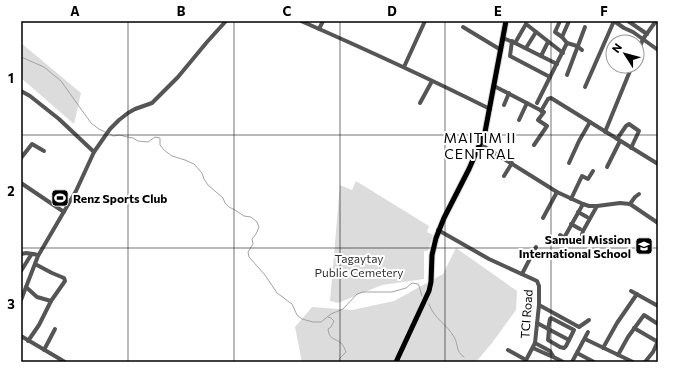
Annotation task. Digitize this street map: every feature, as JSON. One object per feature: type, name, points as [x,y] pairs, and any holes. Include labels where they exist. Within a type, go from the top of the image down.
[{"type":"main road","points":[[396,362],[429,291],[431,282],[432,255],[438,230],[469,169],[485,132],[506,21]]},
{"type":"street","points":[[21,300],[38,255],[76,191],[94,152],[110,129],[128,113],[152,103],[178,77],[226,21]]},
{"type":"street","points":[[301,21],[490,109]]},
{"type":"street","points":[[319,29],[323,21]]},
{"type":"street","points":[[404,68],[425,21]]},
{"type":"street","points":[[560,21],[554,32],[562,36],[567,43],[577,46],[582,50]]},
{"type":"street","points":[[562,36],[569,21]]},
{"type":"street","points":[[608,34],[614,21],[636,34]]},
{"type":"street","points":[[628,21],[647,34]]},
{"type":"street","points":[[645,36],[656,21]]},
{"type":"street","points":[[550,77],[510,56],[514,42],[526,24],[563,52]]},
{"type":"street","points":[[463,27],[501,50]]},
{"type":"street","points":[[567,75],[577,46],[586,27]]},
{"type":"street","points":[[526,48],[536,32]]},
{"type":"street","points":[[503,38],[514,42],[556,64]]},
{"type":"street","points":[[645,40],[658,50]]},
{"type":"street","points":[[585,87],[605,41]]},
{"type":"street","points":[[541,56],[548,42]]},
{"type":"street","points":[[537,103],[567,43]]},
{"type":"street","points":[[605,132],[629,74]]},
{"type":"street","points":[[420,103],[432,81]]},
{"type":"street","points":[[494,86],[544,112],[538,120],[547,126],[534,145]]},
{"type":"street","points":[[21,91],[30,96],[59,120],[94,152]]},
{"type":"street","points":[[504,105],[508,93]]},
{"type":"street","points":[[541,111],[548,99],[551,98],[658,164]]},
{"type":"street","points":[[519,120],[527,103]]},
{"type":"street","points":[[569,163],[590,122]]},
{"type":"street","points":[[607,167],[618,140],[626,126],[629,124],[639,131],[631,148]]},
{"type":"street","points":[[21,158],[32,144],[44,151]]},
{"type":"street","points":[[480,144],[570,199],[589,206],[620,203],[630,204],[658,223]]},
{"type":"street","points":[[504,176],[512,163]]},
{"type":"street","points":[[570,199],[582,176],[588,179],[593,171]]},
{"type":"street","points":[[21,183],[64,212]]},
{"type":"street","points":[[543,218],[557,192]]},
{"type":"street","points":[[630,204],[639,194]]},
{"type":"street","points":[[573,243],[562,236],[583,204]]},
{"type":"street","points":[[582,235],[597,206]]},
{"type":"street","points":[[578,212],[587,216]]},
{"type":"street","points":[[571,224],[580,229]]},
{"type":"street","name":"TCI Road","points":[[438,230],[483,256],[537,281],[539,286],[539,305],[535,343],[526,361]]},
{"type":"street","points":[[522,274],[536,247]]},
{"type":"street","points":[[21,254],[26,253],[38,255]]},
{"type":"street","points":[[21,271],[33,254]]},
{"type":"street","points":[[28,341],[65,280],[35,264]]},
{"type":"street","points":[[26,287],[37,297],[51,301]]},
{"type":"street","points":[[631,291],[658,306]]},
{"type":"street","points":[[603,348],[617,323],[637,294]]},
{"type":"street","points":[[539,305],[580,327],[589,320]]},
{"type":"street","points":[[618,355],[634,328],[644,315],[658,324]]},
{"type":"street","points":[[551,318],[574,330],[564,348],[548,340],[548,329],[551,318]]},
{"type":"street","points":[[537,323],[569,340]]},
{"type":"street","points":[[634,328],[658,341],[653,352],[645,362]]},
{"type":"street","points":[[44,350],[54,329]]},
{"type":"street","points":[[572,362],[588,332]]},
{"type":"street","points":[[21,336],[65,362]]},
{"type":"street","points":[[585,338],[633,362]]},
{"type":"street","points":[[535,343],[550,351],[553,356]]},
{"type":"street","points":[[533,348],[547,355],[553,356],[563,362]]},
{"type":"street","points":[[508,350],[526,361]]},
{"type":"street","points":[[577,353],[594,362]]},
{"type":"green space","points":[[21,43],[81,93],[74,124],[21,78]]},
{"type":"green space","name":"Tagaytay Public Cemetery","points":[[356,181],[429,226],[427,232],[433,235],[428,251],[424,251],[424,279],[382,285],[338,303],[330,301],[340,185],[352,190]]},
{"type":"green space","name":"Renz Sports Club","points":[[55,191],[68,200],[65,206],[51,197]]},
{"type":"green space","points":[[456,248],[517,291],[516,310],[476,362],[302,362],[295,327],[312,307],[352,310],[394,301],[443,274]]},
{"type":"waterway","points":[[21,57],[44,67],[61,81],[91,123],[107,133]]},
{"type":"waterway","points":[[110,134],[113,136],[120,135],[133,138],[138,141],[148,142],[155,137],[160,138],[160,145],[164,150],[172,156],[194,164],[202,173],[208,185],[223,198],[229,207],[244,216],[251,217],[257,222],[259,227],[252,239],[253,244],[248,252],[249,257],[265,275],[277,293],[292,304],[297,315],[302,319],[313,322],[321,322],[331,314],[343,309],[357,294],[363,292],[392,292],[406,288],[412,283],[418,284],[422,296]]},
{"type":"waterway","points":[[429,304],[434,314],[451,332],[459,352],[464,357]]},
{"type":"waterway","points":[[328,317],[334,321],[328,329],[329,335],[341,343],[346,352],[339,359],[340,362]]},
{"type":"place","name":"Renz Sports Club","points":[[60,198]]},
{"type":"place","name":"Samuel Mission International School","points":[[644,246]]},
{"type":"district","name":"MAITIM II CENTRAL","points":[[480,146]]}]
